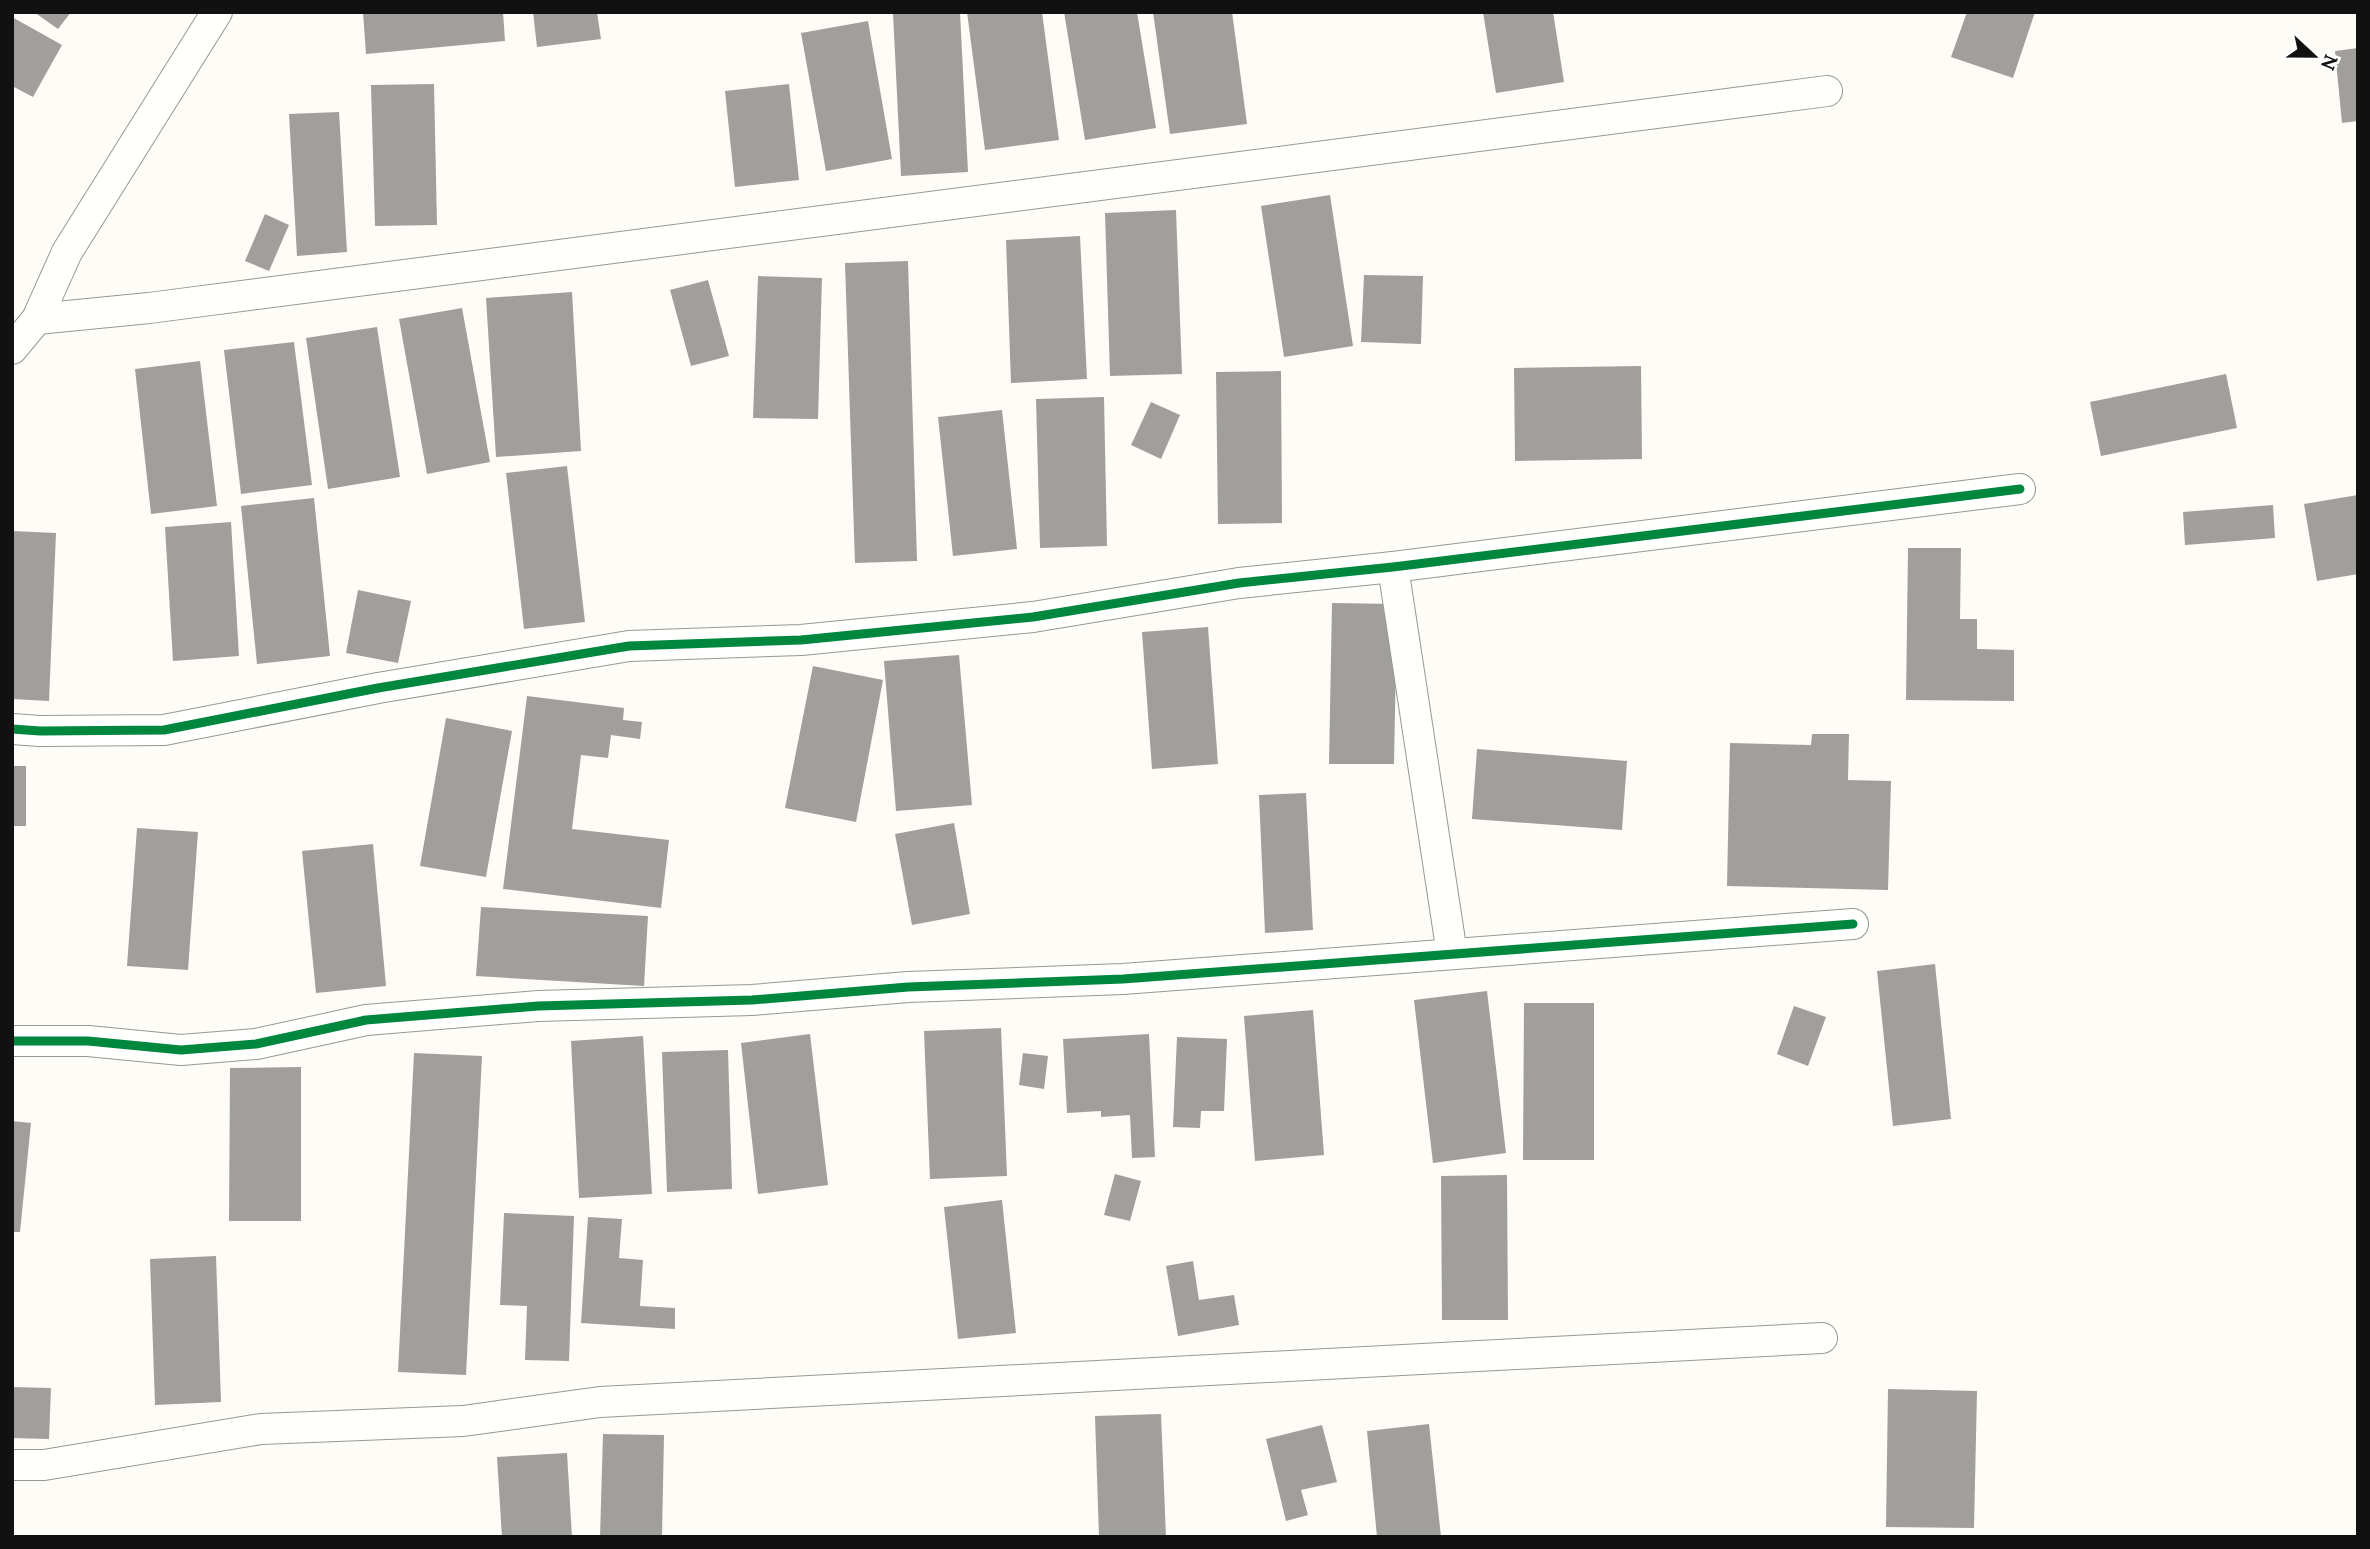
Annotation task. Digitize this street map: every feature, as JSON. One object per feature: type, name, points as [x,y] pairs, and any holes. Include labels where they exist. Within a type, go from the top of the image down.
[{"type":"street","points":[[12,349],[37,319],[66,252],[217,12]]},
{"type":"street","points":[[37,319],[177,305],[1827,91]]},
{"type":"street","points":[[12,729],[164,730],[378,688],[629,646],[801,640],[1032,617],[1240,583],[1393,567],[2020,489]]},
{"type":"street","points":[[1393,567],[1452,954]]},
{"type":"street","points":[[12,1041],[88,1041],[181,1051],[256,1044],[366,1020],[538,1006],[752,999],[908,987],[1123,979],[1853,925]]},
{"type":"street","points":[[12,1465],[44,1465],[261,1429],[463,1421],[600,1402],[1822,1338]]},
{"type":"building","points":[[34,12],[71,12],[58,29]]},
{"type":"building","points":[[363,12],[503,12],[505,41],[366,54]]},
{"type":"building","points":[[533,12],[597,12],[601,39],[537,47]]},
{"type":"building","points":[[960,12],[968,172],[901,176],[893,13]]},
{"type":"building","points":[[967,12],[1042,12],[1059,140],[985,150]]},
{"type":"building","points":[[1064,12],[1137,12],[1156,128],[1085,140]]},
{"type":"building","points":[[1153,12],[1232,12],[1247,124],[1170,134]]},
{"type":"building","points":[[1483,12],[1553,12],[1564,82],[1496,93]]},
{"type":"building","points":[[1967,12],[2035,12],[2013,78],[1951,57]]},
{"type":"building","points":[[12,17],[62,45],[33,97],[12,86]]},
{"type":"building","points":[[868,21],[892,159],[826,171],[801,33]]},
{"type":"building","points":[[2358,48],[2358,121],[2342,123],[2335,51]]},
{"type":"building","points":[[434,84],[437,225],[375,226],[371,85]]},
{"type":"building","points":[[789,84],[799,180],[735,187],[725,91]]},
{"type":"building","points":[[339,112],[347,252],[297,256],[289,114]]},
{"type":"building","points":[[1330,195],[1353,346],[1284,357],[1261,206]]},
{"type":"building","points":[[1176,210],[1182,374],[1110,376],[1105,213]]},
{"type":"building","points":[[265,214],[289,225],[269,271],[245,261]]},
{"type":"building","points":[[1080,236],[1087,379],[1011,383],[1006,240]]},
{"type":"building","points":[[908,261],[917,561],[855,563],[845,263]]},
{"type":"building","points":[[1364,275],[1423,276],[1421,344],[1361,342]]},
{"type":"building","points":[[758,276],[822,278],[818,419],[753,418]]},
{"type":"building","points":[[708,280],[729,356],[691,366],[670,290]]},
{"type":"building","points":[[572,292],[581,451],[496,457],[486,298]]},
{"type":"building","points":[[462,308],[490,462],[427,474],[399,319]]},
{"type":"building","points":[[377,327],[400,477],[328,489],[306,338]]},
{"type":"building","points":[[294,342],[312,485],[241,494],[224,350]]},
{"type":"building","points":[[200,361],[217,506],[151,514],[135,369]]},
{"type":"building","points":[[1641,366],[1642,459],[1515,461],[1514,368]]},
{"type":"building","points":[[1281,371],[1282,523],[1218,524],[1216,372]]},
{"type":"building","points":[[2226,374],[2237,428],[2101,456],[2090,402]]},
{"type":"building","points":[[1104,397],[1107,546],[1040,548],[1036,399]]},
{"type":"building","points":[[1151,402],[1180,415],[1161,459],[1131,445]]},
{"type":"building","points":[[1002,410],[1017,549],[953,556],[938,417]]},
{"type":"building","points":[[567,466],[585,622],[524,629],[506,473]]},
{"type":"building","points":[[2358,495],[2358,574],[2317,581],[2304,504]]},
{"type":"building","points":[[314,498],[330,656],[257,664],[241,506]]},
{"type":"building","points":[[2273,505],[2275,538],[2185,545],[2183,512]]},
{"type":"building","points":[[231,522],[239,656],[173,661],[165,527]]},
{"type":"building","points":[[12,531],[56,533],[49,701],[12,699]]},
{"type":"building","points":[[1908,548],[1961,548],[1960,619],[1977,619],[1977,649],[2014,650],[2014,701],[1906,700]]},
{"type":"building","points":[[358,590],[411,601],[398,663],[346,653]]},
{"type":"building","points":[[1332,603],[1397,604],[1394,764],[1329,764]]},
{"type":"building","points":[[1208,627],[1218,764],[1152,769],[1142,632]]},
{"type":"building","points":[[959,655],[972,805],[896,811],[884,661]]},
{"type":"building","points":[[813,666],[883,680],[856,822],[785,808]]},
{"type":"building","points":[[527,696],[624,708],[623,720],[642,722],[640,739],[611,735],[608,758],[581,755],[572,829],[669,840],[661,908],[503,889]]},
{"type":"building","points":[[446,718],[512,731],[486,877],[420,866]]},
{"type":"building","points":[[1812,734],[1849,734],[1848,780],[1891,781],[1888,890],[1727,886],[1730,743],[1811,745]]},
{"type":"building","points":[[1477,749],[1627,761],[1622,830],[1472,819]]},
{"type":"building","points":[[12,766],[26,766],[26,826],[12,826]]},
{"type":"building","points":[[1306,793],[1313,930],[1265,933],[1259,795]]},
{"type":"building","points":[[954,823],[970,914],[912,925],[895,834]]},
{"type":"building","points":[[137,828],[198,832],[188,970],[127,966]]},
{"type":"building","points":[[373,844],[386,986],[316,993],[302,851]]},
{"type":"building","points":[[481,907],[648,916],[644,986],[476,976]]},
{"type":"building","points":[[1935,964],[1951,1119],[1893,1126],[1877,971]]},
{"type":"building","points":[[1487,991],[1506,1153],[1433,1163],[1414,1000]]},
{"type":"building","points":[[1524,1003],[1594,1003],[1594,1160],[1523,1160]]},
{"type":"building","points":[[1794,1006],[1826,1017],[1808,1066],[1777,1054]]},
{"type":"building","points":[[1313,1010],[1324,1155],[1255,1161],[1244,1016]]},
{"type":"building","points":[[1001,1028],[1007,1176],[930,1179],[924,1031]]},
{"type":"building","points":[[810,1034],[828,1185],[758,1194],[741,1043]]},
{"type":"building","points":[[1149,1034],[1155,1157],[1132,1158],[1130,1115],[1101,1117],[1101,1111],[1067,1113],[1063,1039]]},
{"type":"building","points":[[643,1036],[652,1194],[579,1198],[571,1041]]},
{"type":"building","points":[[1177,1037],[1227,1039],[1224,1111],[1201,1111],[1200,1128],[1173,1127]]},
{"type":"building","points":[[728,1050],[732,1189],[667,1192],[662,1052]]},
{"type":"building","points":[[414,1053],[482,1056],[466,1375],[398,1372]]},
{"type":"building","points":[[1023,1053],[1048,1056],[1044,1089],[1019,1085]]},
{"type":"building","points":[[301,1067],[301,1221],[229,1221],[230,1068]]},
{"type":"building","points":[[12,1121],[31,1123],[20,1232],[12,1232]]},
{"type":"building","points":[[1115,1174],[1141,1181],[1130,1221],[1104,1215]]},
{"type":"building","points":[[1507,1175],[1508,1320],[1442,1320],[1441,1176]]},
{"type":"building","points":[[1002,1200],[1016,1333],[958,1339],[944,1207]]},
{"type":"building","points":[[504,1213],[574,1216],[569,1361],[525,1360],[527,1306],[500,1305]]},
{"type":"building","points":[[588,1217],[622,1219],[619,1258],[643,1260],[640,1306],[675,1308],[675,1329],[581,1323]]},
{"type":"building","points":[[216,1256],[221,1402],[155,1405],[150,1259]]},
{"type":"building","points":[[1193,1261],[1199,1300],[1234,1295],[1239,1325],[1178,1336],[1166,1266]]},
{"type":"building","points":[[12,1387],[51,1388],[49,1439],[12,1438]]},
{"type":"building","points":[[1888,1389],[1977,1391],[1974,1528],[1886,1527]]},
{"type":"building","points":[[1161,1414],[1166,1537],[1099,1537],[1095,1416]]},
{"type":"building","points":[[1429,1424],[1441,1537],[1377,1537],[1367,1431]]},
{"type":"building","points":[[1322,1425],[1337,1482],[1301,1490],[1308,1515],[1286,1521],[1266,1439]]},
{"type":"building","points":[[603,1434],[664,1435],[662,1537],[600,1537]]},
{"type":"building","points":[[567,1453],[572,1537],[502,1537],[497,1457]]},
{"type":"cycle path","points":[[12,729],[164,730],[378,688],[629,646],[801,640],[1033,617],[1239,583],[1393,567],[2020,489]]},
{"type":"cycle path","points":[[12,1041],[88,1041],[181,1050],[256,1044],[366,1020],[538,1006],[752,1000],[908,987],[1123,979],[1853,924]]}]
